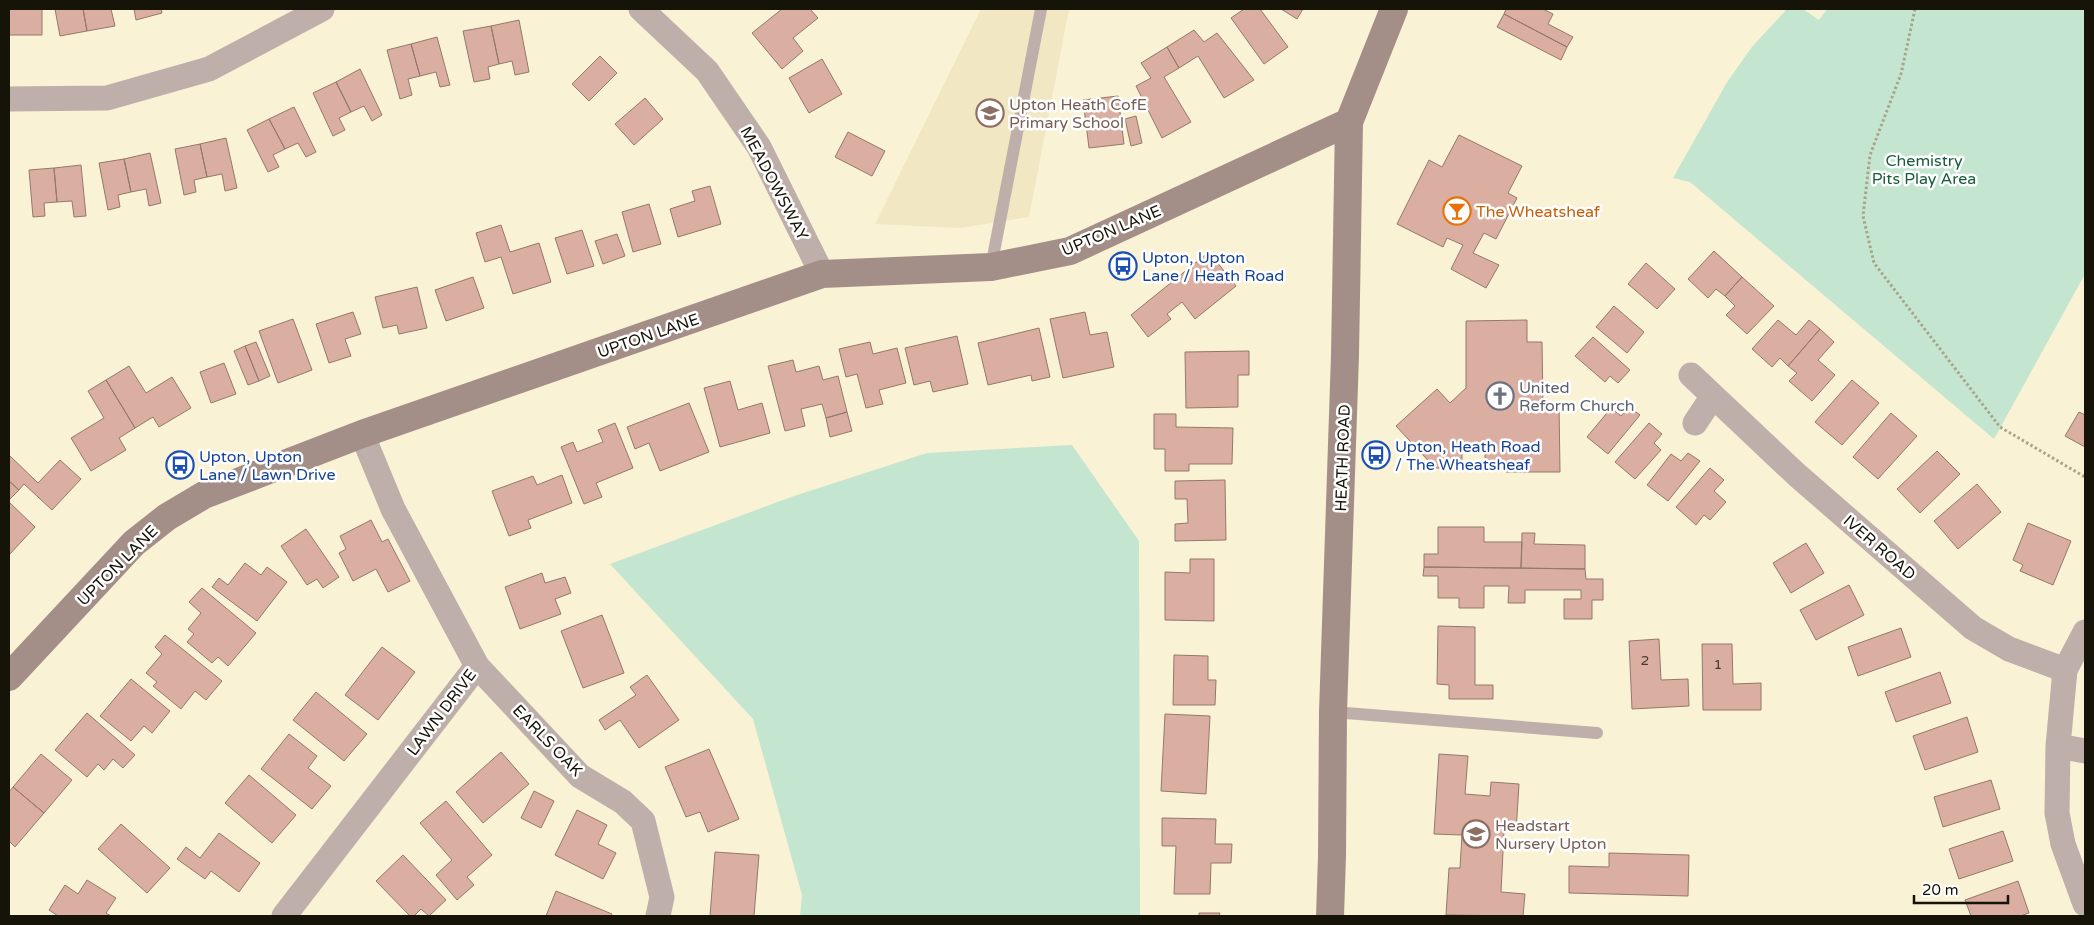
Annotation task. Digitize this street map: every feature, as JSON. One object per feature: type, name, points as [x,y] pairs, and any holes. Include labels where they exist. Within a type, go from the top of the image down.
[{"type":"street","name":"MEADOWSWAY","points":[[641,9],[708,71],[759,147],[822,274]]},
{"type":"street","name":"HEATH ROAD","points":[[1330,916],[1333,712],[1345,355],[1349,122],[1394,9]]},
{"type":"street","points":[[9,99],[107,98],[209,69],[312,11]]},
{"type":"street","name":"UPTON LANE","points":[[9,677],[134,543],[167,517],[204,495],[362,434],[822,274],[991,267],[1070,251],[1349,122]]},
{"type":"street","name":"IVER ROAD","points":[[1691,375],[1797,475],[1973,628],[2009,649],[2065,670]]},
{"type":"street","points":[[1695,423],[1713,396]]},
{"type":"street","name":"LAWN DRIVE","points":[[284,916],[477,666],[393,509],[362,434]]},
{"type":"street","points":[[2085,632],[2065,670],[2058,746],[2057,813],[2063,844],[2085,904]]},
{"type":"street","name":"EARLS OAK","points":[[477,666],[580,776],[623,802],[643,821],[662,896],[658,916]]},
{"type":"street","points":[[2058,746],[2085,751]]},
{"type":"lane","points":[[991,267],[1041,9]]},
{"type":"lane","points":[[1333,712],[1597,732]]},
{"type":"path","points":[[1915,9],[1901,74],[1870,156],[1863,216],[1874,263],[2000,427],[2085,476]]},
{"type":"shaded area","name":"Upton Heath CofE Primary School","points":[[981,9],[1069,9],[1029,217],[960,228],[875,224]]},
{"type":"green space","name":"Chemistry Pits Play Area","points":[[1787,9],[1803,9],[1819,20],[1827,9],[2085,9],[2085,274],[1994,439],[1690,182],[1673,178],[1726,84],[1751,48]]},
{"type":"green space","points":[[1072,445],[1139,541],[1140,916],[800,916],[802,895],[753,719],[610,564],[794,496],[927,453]]},
{"type":"building","points":[[9,9],[42,9],[42,35],[9,35]]},
{"type":"building","points":[[55,9],[83,9],[87,31],[60,36]]},
{"type":"building","points":[[83,9],[111,9],[115,26],[87,31]]},
{"type":"building","points":[[134,9],[161,9],[162,13],[136,20]]},
{"type":"building","points":[[782,9],[810,9],[818,18],[793,38],[803,51],[782,69],[752,33]]},
{"type":"building","points":[[1244,9],[1260,9],[1288,47],[1264,64],[1231,18]]},
{"type":"building","points":[[1281,9],[1303,9],[1297,19]]},
{"type":"building","points":[[1506,9],[1543,9],[1553,14],[1548,24],[1573,37],[1567,47],[1504,14]]},
{"type":"building","points":[[1504,14],[1567,47],[1561,60],[1497,27]]},
{"type":"building","points":[[519,20],[529,72],[515,75],[512,61],[499,64],[491,26]]},
{"type":"building","points":[[491,26],[499,64],[488,67],[490,79],[474,82],[463,31]]},
{"type":"building","points":[[1194,30],[1204,42],[1217,33],[1254,80],[1224,98],[1198,56],[1179,68],[1167,47]]},
{"type":"building","points":[[437,37],[450,85],[440,87],[436,72],[420,76],[411,44]]},
{"type":"building","points":[[411,44],[420,76],[408,79],[412,95],[400,99],[387,50]]},
{"type":"building","points":[[1167,47],[1179,68],[1164,77],[1191,122],[1162,138],[1136,86],[1151,78],[1141,63]]},
{"type":"building","points":[[600,56],[617,73],[589,101],[572,84]]},
{"type":"building","points":[[822,59],[842,94],[809,113],[789,78]]},
{"type":"building","points":[[360,69],[382,115],[372,121],[364,106],[351,112],[336,82]]},
{"type":"building","points":[[336,82],[351,112],[339,118],[345,130],[333,136],[313,93]]},
{"type":"building","points":[[1118,96],[1124,144],[1089,148],[1083,100]]},
{"type":"building","points":[[645,98],[663,119],[634,145],[615,124]]},
{"type":"building","points":[[294,107],[316,152],[306,157],[298,143],[285,149],[269,119]]},
{"type":"building","points":[[1136,116],[1142,143],[1131,146],[1125,119]]},
{"type":"building","points":[[269,119],[285,149],[273,155],[279,167],[268,172],[247,130]]},
{"type":"building","points":[[848,132],[885,151],[872,176],[835,157]]},
{"type":"building","name":"The Wheatsheaf","points":[[1459,135],[1522,166],[1508,193],[1517,198],[1496,239],[1484,233],[1473,253],[1499,265],[1486,288],[1451,269],[1463,245],[1447,238],[1443,247],[1397,224],[1429,160],[1442,167]]},
{"type":"building","points":[[226,138],[237,188],[225,191],[222,174],[207,177],[200,144]]},
{"type":"building","points":[[200,144],[207,177],[194,180],[196,192],[184,195],[175,149]]},
{"type":"building","points":[[150,153],[161,203],[149,206],[146,189],[131,192],[124,159]]},
{"type":"building","points":[[124,159],[131,192],[118,195],[120,207],[108,210],[99,163]]},
{"type":"building","points":[[81,165],[86,216],[74,217],[72,201],[57,202],[54,168]]},
{"type":"building","points":[[54,168],[57,202],[44,203],[45,216],[33,217],[29,170]]},
{"type":"building","points":[[710,186],[721,224],[678,237],[670,209],[695,201],[692,191]]},
{"type":"building","points":[[649,204],[661,244],[633,252],[622,212]]},
{"type":"building","points":[[501,225],[510,252],[539,243],[551,282],[513,294],[501,257],[485,262],[476,233]]},
{"type":"building","points":[[582,230],[594,266],[567,274],[555,238]]},
{"type":"building","points":[[617,234],[625,256],[603,264],[595,241]]},
{"type":"building","points":[[1714,251],[1742,277],[1725,296],[1716,289],[1708,298],[1688,279]]},
{"type":"building","points":[[1209,252],[1236,286],[1195,319],[1182,302],[1167,314],[1171,319],[1148,337],[1131,315]]},
{"type":"building","points":[[1646,263],[1675,289],[1657,309],[1628,284]]},
{"type":"building","points":[[473,277],[484,308],[446,321],[435,290]]},
{"type":"building","points":[[1742,277],[1774,306],[1747,334],[1726,315],[1735,306],[1725,296]]},
{"type":"building","points":[[417,287],[427,328],[399,334],[397,325],[383,328],[375,297]]},
{"type":"building","points":[[1614,306],[1644,332],[1627,353],[1596,327]]},
{"type":"building","points":[[353,312],[361,334],[345,339],[351,356],[329,363],[316,324]]},
{"type":"building","points":[[1085,312],[1090,335],[1107,332],[1114,367],[1063,378],[1050,319]]},
{"type":"building","points":[[293,319],[312,370],[278,383],[259,331]]},
{"type":"building","name":"United Reform Church","points":[[1527,320],[1527,342],[1542,342],[1543,405],[1559,405],[1560,472],[1506,472],[1506,468],[1485,468],[1485,445],[1462,445],[1462,469],[1435,468],[1396,426],[1437,389],[1450,403],[1466,388],[1466,321]]},
{"type":"building","points":[[1778,320],[1796,335],[1809,320],[1820,329],[1788,366],[1780,358],[1772,367],[1752,349]]},
{"type":"building","points":[[1039,328],[1050,377],[1032,381],[1031,375],[988,385],[978,343]]},
{"type":"building","points":[[1820,329],[1834,342],[1818,360],[1835,375],[1812,401],[1789,381],[1797,373],[1788,366]]},
{"type":"building","points":[[957,336],[968,384],[933,392],[930,381],[914,385],[905,348]]},
{"type":"building","points":[[1593,337],[1630,370],[1618,383],[1610,376],[1605,382],[1575,356]]},
{"type":"building","points":[[256,342],[270,376],[259,381],[245,346]]},
{"type":"building","points":[[870,342],[873,354],[897,348],[906,383],[879,390],[883,404],[866,408],[857,374],[846,377],[839,349]]},
{"type":"building","points":[[245,346],[259,381],[248,385],[234,351]]},
{"type":"building","points":[[1249,351],[1249,375],[1238,375],[1238,407],[1186,408],[1185,352]]},
{"type":"building","points":[[793,360],[796,372],[819,366],[823,380],[838,376],[847,412],[826,418],[822,404],[801,409],[805,426],[785,431],[768,366]]},
{"type":"building","points":[[224,363],[236,394],[211,403],[200,372]]},
{"type":"building","points":[[129,366],[146,393],[172,377],[191,408],[159,427],[153,417],[135,428],[106,380]]},
{"type":"building","points":[[106,380],[135,428],[119,438],[126,450],[91,471],[71,438],[104,418],[88,391]]},
{"type":"building","points":[[1852,380],[1879,403],[1842,445],[1815,422]]},
{"type":"building","points":[[730,381],[738,410],[762,403],[770,433],[720,447],[704,388]]},
{"type":"building","points":[[689,403],[709,452],[660,471],[649,443],[635,449],[627,427]]},
{"type":"building","points":[[1629,407],[1640,415],[1608,454],[1587,437],[1611,408],[1621,416]]},
{"type":"building","points":[[847,412],[852,431],[830,437],[826,418]]},
{"type":"building","points":[[2079,412],[2085,415],[2085,447],[2065,436]]},
{"type":"building","points":[[1891,413],[1917,436],[1878,479],[1853,457]]},
{"type":"building","points":[[1154,414],[1176,414],[1176,427],[1233,428],[1232,464],[1189,464],[1189,471],[1165,471],[1165,449],[1154,449]]},
{"type":"building","points":[[615,423],[633,468],[596,483],[602,497],[584,504],[561,447],[573,442],[577,452],[603,442],[598,430]]},
{"type":"building","points":[[1649,423],[1662,434],[1654,443],[1661,450],[1635,479],[1615,462]]},
{"type":"building","points":[[1937,451],[1960,474],[1920,513],[1897,489]]},
{"type":"building","points":[[1688,453],[1700,461],[1668,501],[1647,485],[1671,454],[1681,461]]},
{"type":"building","points":[[9,455],[38,483],[60,460],[81,479],[52,510],[24,484],[19,490],[9,481]]},
{"type":"building","points":[[1710,468],[1724,480],[1714,491],[1726,502],[1710,520],[1704,515],[1696,525],[1676,507]]},
{"type":"building","points":[[562,475],[572,503],[528,520],[531,528],[509,536],[492,491],[533,476],[537,485]]},
{"type":"building","points":[[1225,480],[1226,540],[1175,541],[1175,524],[1188,523],[1187,499],[1175,499],[1175,481]]},
{"type":"building","points":[[9,481],[19,490],[9,500]]},
{"type":"building","points":[[1977,484],[2001,512],[1958,549],[1934,521]]},
{"type":"building","points":[[9,502],[35,527],[9,555]]},
{"type":"building","points":[[371,520],[382,542],[388,539],[410,581],[388,592],[376,569],[353,581],[339,553],[346,549],[340,536]]},
{"type":"building","points":[[2028,523],[2071,541],[2053,585],[2020,571],[2023,565],[2013,560]]},
{"type":"building","points":[[1438,527],[1484,527],[1484,542],[1522,542],[1521,568],[1424,567],[1424,554],[1438,554]]},
{"type":"building","points":[[306,529],[339,577],[323,588],[317,579],[307,585],[281,546]]},
{"type":"building","points":[[1522,533],[1535,533],[1534,544],[1585,545],[1585,569],[1521,568]]},
{"type":"building","points":[[1806,543],[1824,573],[1791,593],[1773,563]]},
{"type":"building","points":[[1190,559],[1214,559],[1214,621],[1165,620],[1165,572],[1190,573]]},
{"type":"building","points":[[245,563],[261,575],[267,567],[287,582],[257,621],[212,587],[219,578],[228,585]]},
{"type":"building","points":[[1424,567],[1585,569],[1586,579],[1603,579],[1603,600],[1592,600],[1592,619],[1564,619],[1564,599],[1581,599],[1581,590],[1525,590],[1525,603],[1508,603],[1509,586],[1484,586],[1484,608],[1459,608],[1459,598],[1438,598],[1438,576],[1423,576]]},
{"type":"building","points":[[542,573],[545,583],[565,577],[571,593],[555,599],[561,614],[520,629],[505,587]]},
{"type":"building","points":[[1849,585],[1864,615],[1816,640],[1800,610]]},
{"type":"building","points":[[202,588],[256,633],[228,666],[218,657],[212,663],[187,642],[194,634],[188,629],[201,613],[189,602]]},
{"type":"building","points":[[602,615],[624,673],[583,688],[561,631]]},
{"type":"building","points":[[1438,626],[1475,627],[1475,685],[1493,685],[1493,699],[1449,699],[1449,685],[1437,684]]},
{"type":"building","points":[[1901,628],[1911,657],[1858,676],[1848,647]]},
{"type":"building","points":[[165,635],[222,681],[206,700],[195,691],[181,709],[153,686],[157,682],[146,673],[162,654],[155,647]]},
{"type":"building","points":[[1659,639],[1661,680],[1688,679],[1689,706],[1632,709],[1629,641]]},
{"type":"building","points":[[1702,644],[1732,644],[1733,684],[1761,683],[1761,710],[1703,710]]},
{"type":"building","points":[[382,647],[415,672],[378,720],[345,695]]},
{"type":"building","points":[[1174,655],[1208,656],[1208,680],[1216,680],[1215,705],[1173,705]]},
{"type":"building","points":[[1940,672],[1951,703],[1896,722],[1885,692]]},
{"type":"building","points":[[647,675],[679,720],[639,748],[620,720],[605,730],[599,720],[636,695],[630,687]]},
{"type":"building","points":[[131,679],[170,711],[152,733],[144,726],[131,741],[100,716]]},
{"type":"building","points":[[316,692],[367,734],[344,761],[293,720]]},
{"type":"building","points":[[87,713],[135,755],[123,768],[113,759],[104,770],[98,764],[87,777],[55,750]]},
{"type":"building","points":[[1165,714],[1210,716],[1206,794],[1161,791]]},
{"type":"building","points":[[1967,717],[1978,752],[1925,770],[1913,736]]},
{"type":"building","points":[[289,734],[317,756],[308,768],[331,786],[312,809],[261,769]]},
{"type":"building","points":[[709,749],[739,819],[708,832],[700,812],[686,817],[665,767]]},
{"type":"building","points":[[501,752],[529,784],[483,823],[456,792]]},
{"type":"building","points":[[41,754],[72,780],[44,813],[13,787]]},
{"type":"building","name":"Headstart Nursery Upton","points":[[1439,754],[1468,756],[1465,794],[1490,796],[1491,782],[1519,784],[1516,832],[1504,831],[1501,892],[1525,894],[1523,916],[1446,915],[1449,868],[1460,868],[1462,835],[1434,834]]},
{"type":"building","points":[[249,775],[296,815],[272,843],[225,803]]},
{"type":"building","points":[[1991,780],[2000,809],[1943,827],[1934,797]]},
{"type":"building","points":[[13,787],[44,813],[15,847],[9,841],[9,792]]},
{"type":"building","points":[[534,791],[554,801],[541,828],[521,818]]},
{"type":"building","points":[[446,801],[492,855],[467,877],[474,885],[457,900],[436,875],[452,860],[420,823]]},
{"type":"building","points":[[577,810],[607,825],[598,844],[616,853],[603,879],[555,855]]},
{"type":"building","points":[[1162,818],[1216,819],[1215,844],[1232,844],[1231,863],[1211,863],[1210,894],[1174,894],[1176,846],[1162,846]]},
{"type":"building","points":[[121,824],[170,868],[147,893],[98,849]]},
{"type":"building","points":[[2003,831],[2013,861],[1959,879],[1949,849]]},
{"type":"building","points":[[219,833],[260,863],[239,892],[211,871],[205,879],[177,859],[186,847],[200,858]]},
{"type":"building","points":[[715,852],[759,855],[754,916],[710,916]]},
{"type":"building","points":[[1609,853],[1689,855],[1688,896],[1569,893],[1569,866],[1609,867]]},
{"type":"building","points":[[403,855],[446,900],[429,916],[421,909],[414,916],[410,916],[376,881]]},
{"type":"building","points":[[87,880],[116,898],[106,913],[111,916],[58,916],[49,910],[65,885],[78,894]]},
{"type":"building","points":[[2018,881],[2029,913],[2020,916],[1971,916],[1965,900]]},
{"type":"building","points":[[556,891],[612,914],[611,916],[546,916]]},
{"type":"building","points":[[1199,913],[1220,913],[1219,916],[1199,916]]},
{"type":"place","name":"Upton Heath CofE Primary School","points":[[990,113]]},
{"type":"place","name":"The Wheatsheaf","points":[[1457,211]]},
{"type":"place","name":"Upton, Upton Lane / Heath Road","points":[[1123,266]]},
{"type":"place","name":"United Reform Church","points":[[1500,396]]},
{"type":"place","name":"Upton, Heath Road / The Wheatsheaf","points":[[1376,455]]},
{"type":"place","name":"Upton, Upton Lane / Lawn Drive","points":[[180,465]]},
{"type":"place","name":"Headstart Nursery Upton","points":[[1476,834]]}]
